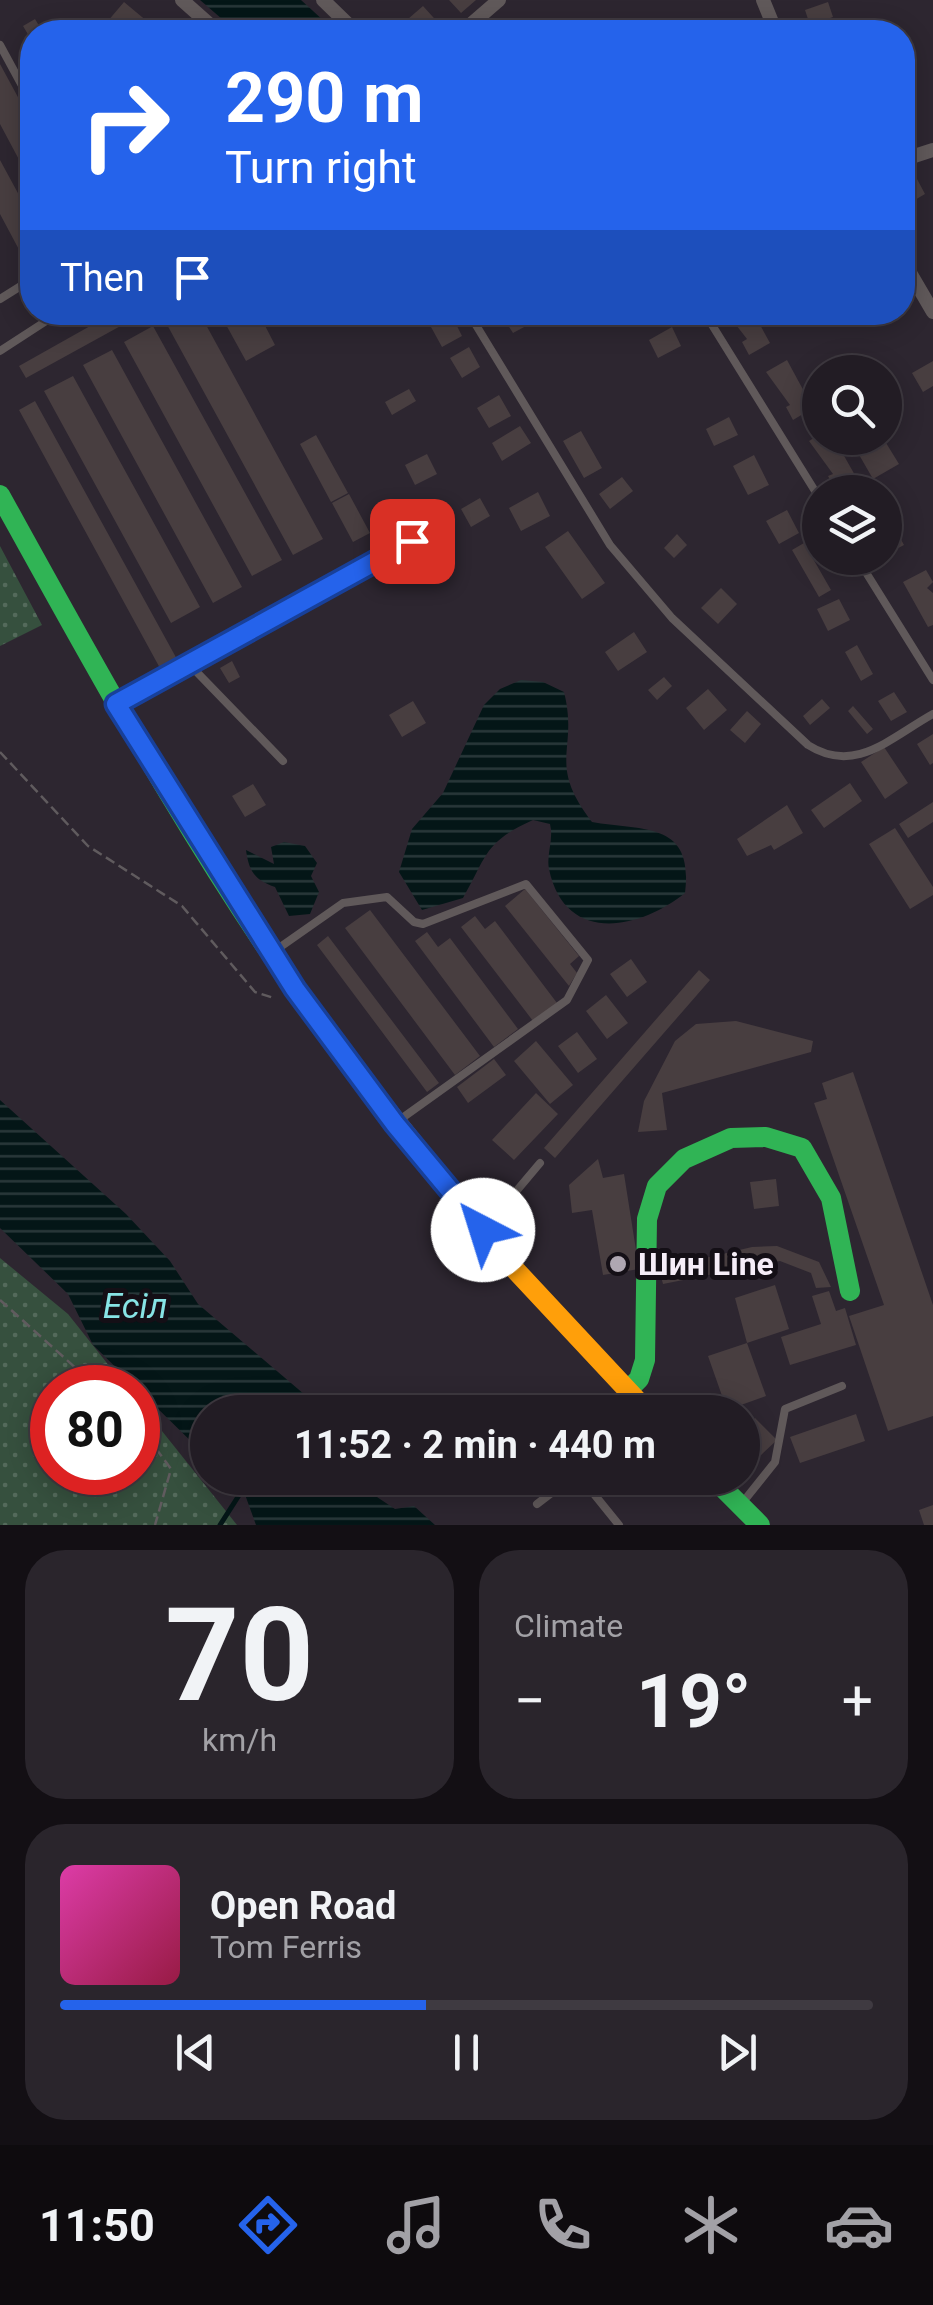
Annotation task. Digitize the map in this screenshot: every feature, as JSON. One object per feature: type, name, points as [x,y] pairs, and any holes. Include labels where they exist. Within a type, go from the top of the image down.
[{"type":"main road","points":[[0,495],[116,704],[295,989],[395,1124],[550,1311],[631,1395]]},
{"type":"main road","points":[[627,1391],[640,1379],[645,1360],[644,1238],[652,1193],[666,1171],[711,1144],[764,1134],[802,1148],[831,1198],[850,1291]]},
{"type":"main road","points":[[730,1495],[760,1525]]},
{"type":"street","points":[[182,0],[204,20]]},
{"type":"street","points":[[323,0],[344,20]]},
{"type":"street","points":[[476,20],[498,0]]},
{"type":"street","points":[[915,282],[933,312]]},
{"type":"lane","points":[[0,45],[20,82]]},
{"type":"lane","points":[[0,351],[40,325]]},
{"type":"lane","points":[[475,325],[610,545],[672,618],[808,745],[827,757],[844,760],[933,714]]},
{"type":"lane","points":[[712,325],[805,475]]},
{"type":"lane","points":[[116,704],[412,541]]},
{"type":"lane","points":[[867,575],[933,680]]},
{"type":"lane","points":[[188,663],[282,760]]},
{"type":"lane","points":[[271,954],[351,900],[387,897],[414,922],[423,924],[526,884],[588,960],[567,1000],[395,1124]]},
{"type":"lane","points":[[483,1230],[540,1163]]},
{"type":"lane","points":[[740,1505],[769,1474],[785,1409],[842,1386]]},
{"type":"lane","points":[[625,1395],[627,1391]]},
{"type":"lane","points":[[538,1504],[549,1495]]},
{"type":"lane","points":[[595,1495],[619,1525]]},
{"type":"path","points":[[0,752],[88,846],[182,906],[255,992],[269,999],[295,989]]},
{"type":"path","points":[[0,1300],[72,1365]]},
{"type":"path","points":[[155,1525],[171,1469],[160,1454]]},
{"type":"green space","points":[[0,546],[42,625],[0,646]]},
{"type":"green space","points":[[0,1258],[68,1314],[109,1365],[30,1365],[30,1495],[160,1495],[160,1429],[190,1466],[190,1495],[213,1495],[237,1525],[0,1525]]},
{"type":"water","points":[[200,0],[301,0],[323,20],[223,20]]},
{"type":"water","points":[[521,680],[543,682],[564,692],[570,785],[592,822],[647,829],[673,841],[682,853],[686,870],[685,893],[627,922],[587,920],[571,910],[558,894],[548,864],[550,824],[533,820],[496,843],[463,898],[422,910],[399,872],[412,829],[443,793],[484,705],[500,689]]},
{"type":"water","points":[[284,842],[305,846],[317,863],[311,876],[319,892],[310,914],[289,916],[275,887],[258,878],[249,864],[246,850],[274,864],[271,847]]},
{"type":"water","name":"Есіл","points":[[0,1100],[126,1214],[170,1261],[198,1304],[305,1395],[190,1395],[190,1440],[160,1411],[160,1365],[113,1365],[93,1345],[68,1294],[0,1228]]},
{"type":"water","points":[[245,1495],[376,1495],[395,1509],[414,1506],[435,1525],[256,1525]]},
{"type":"building","points":[[449,0],[476,0],[461,13]]},
{"type":"building","points":[[124,2],[146,20],[109,20]]},
{"type":"building","points":[[828,2],[833,17],[808,20],[805,10]]},
{"type":"building","points":[[423,6],[436,20],[407,20]]},
{"type":"building","points":[[0,64],[20,101],[20,162],[0,124]]},
{"type":"building","points":[[0,160],[20,197],[20,252],[0,214]]},
{"type":"building","points":[[915,180],[925,194],[915,200]]},
{"type":"building","points":[[92,325],[122,325],[26,378],[19,366]]},
{"type":"building","points":[[167,325],[206,325],[323,539],[293,555]]},
{"type":"building","points":[[226,325],[265,325],[275,345],[246,361]]},
{"type":"building","points":[[456,325],[462,336],[442,347],[431,327]]},
{"type":"building","points":[[508,325],[526,326],[513,333]]},
{"type":"building","points":[[736,325],[760,325],[770,343],[749,355],[742,342],[747,339]]},
{"type":"building","points":[[153,326],[282,560],[252,576],[124,342]]},
{"type":"building","points":[[672,327],[681,346],[658,358],[649,340]]},
{"type":"building","points":[[469,347],[480,367],[462,378],[450,358]]},
{"type":"building","points":[[112,350],[242,587],[213,603],[83,365]]},
{"type":"building","points":[[787,360],[802,388],[802,415],[793,420],[786,407],[790,405],[766,372]]},
{"type":"building","points":[[933,361],[933,386],[923,392],[912,373]]},
{"type":"building","points":[[73,376],[200,607],[171,623],[44,391]]},
{"type":"building","points":[[409,389],[416,401],[392,415],[385,402]]},
{"type":"building","points":[[499,395],[511,416],[489,428],[477,408]]},
{"type":"building","points":[[35,401],[178,661],[161,670],[19,410]]},
{"type":"building","points":[[729,417],[738,435],[714,446],[706,429]]},
{"type":"building","points":[[520,426],[531,443],[502,461],[492,443]]},
{"type":"building","points":[[581,431],[602,468],[584,478],[563,441]]},
{"type":"building","points":[[316,435],[348,493],[331,502],[300,444]]},
{"type":"building","points":[[427,454],[437,474],[415,485],[405,465]]},
{"type":"building","points":[[754,455],[769,485],[748,495],[733,466]]},
{"type":"building","points":[[819,455],[844,455],[855,475],[833,474]]},
{"type":"building","points":[[859,455],[893,455],[899,464],[880,475],[871,475]]},
{"type":"building","points":[[622,477],[633,491],[610,509],[599,494]]},
{"type":"building","points":[[538,492],[550,516],[521,531],[509,508]]},
{"type":"building","points":[[349,494],[370,533],[353,542],[332,503]]},
{"type":"building","points":[[480,498],[490,516],[471,527],[461,509]]},
{"type":"building","points":[[787,510],[799,533],[779,544],[766,521]]},
{"type":"building","points":[[568,531],[605,583],[582,599],[545,547]]},
{"type":"building","points":[[677,534],[687,545],[674,558],[664,548]]},
{"type":"building","points":[[802,544],[802,567],[792,550]]},
{"type":"building","points":[[926,570],[933,582],[927,588],[933,593],[933,625],[928,627],[903,582]]},
{"type":"building","points":[[806,575],[822,575],[831,590],[819,597]]},
{"type":"building","points":[[721,588],[737,604],[718,624],[701,608]]},
{"type":"building","points":[[839,599],[850,620],[828,631],[817,609]]},
{"type":"building","points":[[634,632],[647,652],[618,671],[605,652]]},
{"type":"building","points":[[857,645],[873,674],[861,681],[845,652]]},
{"type":"building","points":[[232,661],[240,677],[229,683],[220,668]]},
{"type":"building","points":[[664,677],[672,686],[657,700],[648,690]]},
{"type":"building","points":[[708,689],[727,710],[704,730],[686,708]]},
{"type":"building","points":[[894,692],[907,712],[891,721],[878,701]]},
{"type":"building","points":[[822,699],[830,708],[810,725],[803,716]]},
{"type":"building","points":[[413,701],[426,723],[402,737],[389,715]]},
{"type":"building","points":[[853,706],[873,729],[867,734],[848,711]]},
{"type":"building","points":[[747,711],[761,724],[745,743],[730,730]]},
{"type":"building","points":[[933,734],[933,763],[930,765],[917,744]]},
{"type":"building","points":[[884,747],[908,783],[885,799],[861,762]]},
{"type":"building","points":[[850,783],[862,801],[824,828],[811,810]]},
{"type":"building","points":[[253,784],[266,805],[245,817],[232,796]]},
{"type":"building","points":[[933,802],[933,822],[908,838],[899,824]]},
{"type":"building","points":[[787,805],[803,833],[774,850],[771,845],[747,856],[737,839]]},
{"type":"building","points":[[895,828],[933,887],[933,895],[910,909],[869,844]]},
{"type":"building","points":[[525,889],[579,956],[570,964],[577,973],[569,986],[505,906]]},
{"type":"building","points":[[370,910],[480,1056],[455,1075],[345,928]]},
{"type":"building","points":[[475,916],[485,929],[495,921],[557,1003],[533,1021],[461,927]]},
{"type":"building","points":[[427,932],[438,947],[450,938],[518,1029],[494,1047],[415,941]]},
{"type":"building","points":[[328,936],[439,1083],[427,1092],[317,945]]},
{"type":"building","points":[[631,959],[647,982],[627,997],[610,974]]},
{"type":"building","points":[[699,970],[710,980],[555,1158],[544,1148]]},
{"type":"building","points":[[606,995],[628,1023],[607,1039],[586,1011]]},
{"type":"building","points":[[736,1021],[813,1041],[811,1052],[662,1093],[667,1130],[638,1132],[644,1101],[675,1041],[696,1024]]},
{"type":"building","points":[[577,1032],[597,1059],[578,1073],[558,1046]]},
{"type":"building","points":[[536,1041],[573,1085],[550,1104],[514,1061]]},
{"type":"building","points":[[494,1059],[506,1075],[468,1103],[457,1087]]},
{"type":"building","points":[[853,1072],[933,1305],[933,1416],[888,1431],[849,1316],[884,1305],[814,1103],[827,1099],[822,1083]]},
{"type":"building","points":[[536,1093],[558,1114],[514,1160],[492,1140]]},
{"type":"building","points":[[598,1159],[603,1178],[624,1174],[639,1269],[603,1275],[592,1210],[572,1213],[569,1185]]},
{"type":"building","points":[[776,1179],[779,1206],[754,1209],[750,1182]]},
{"type":"building","points":[[777,1246],[819,1262],[831,1287],[816,1288],[811,1273],[780,1261],[663,1284],[659,1269],[752,1247]]},
{"type":"building","points":[[775,1285],[789,1329],[747,1343],[735,1298]]},
{"type":"building","points":[[829,1291],[836,1311],[845,1308],[856,1345],[790,1365],[781,1337],[821,1324],[812,1296]]},
{"type":"building","points":[[747,1343],[766,1396],[722,1395],[708,1356]]},
{"type":"building","points":[[856,1414],[865,1441],[800,1463],[790,1437]]},
{"type":"building","points":[[760,1423],[777,1440],[760,1454]]},
{"type":"building","points":[[933,1505],[933,1525],[924,1525],[919,1510]]},
{"type":"waterway","points":[[220,1525],[239,1495]]},
{"type":"traffic: fast","points":[[0,495],[119,709],[203,849],[340,1051]]},
{"type":"traffic: fast","points":[[627,1391],[639,1379],[645,1360],[647,1219],[657,1186],[684,1159],[731,1138],[766,1137],[802,1148],[831,1198],[850,1291]]},
{"type":"traffic: fast","points":[[730,1495],[760,1525]]},
{"type":"traffic: slow","points":[[340,1051],[507,1261],[632,1395]]},
{"type":"place","name":"Шин Line","points":[[618,1264]]},
{"type":"route","points":[[412,541],[116,704],[199,842],[295,989],[395,1124],[483,1230]]}]
